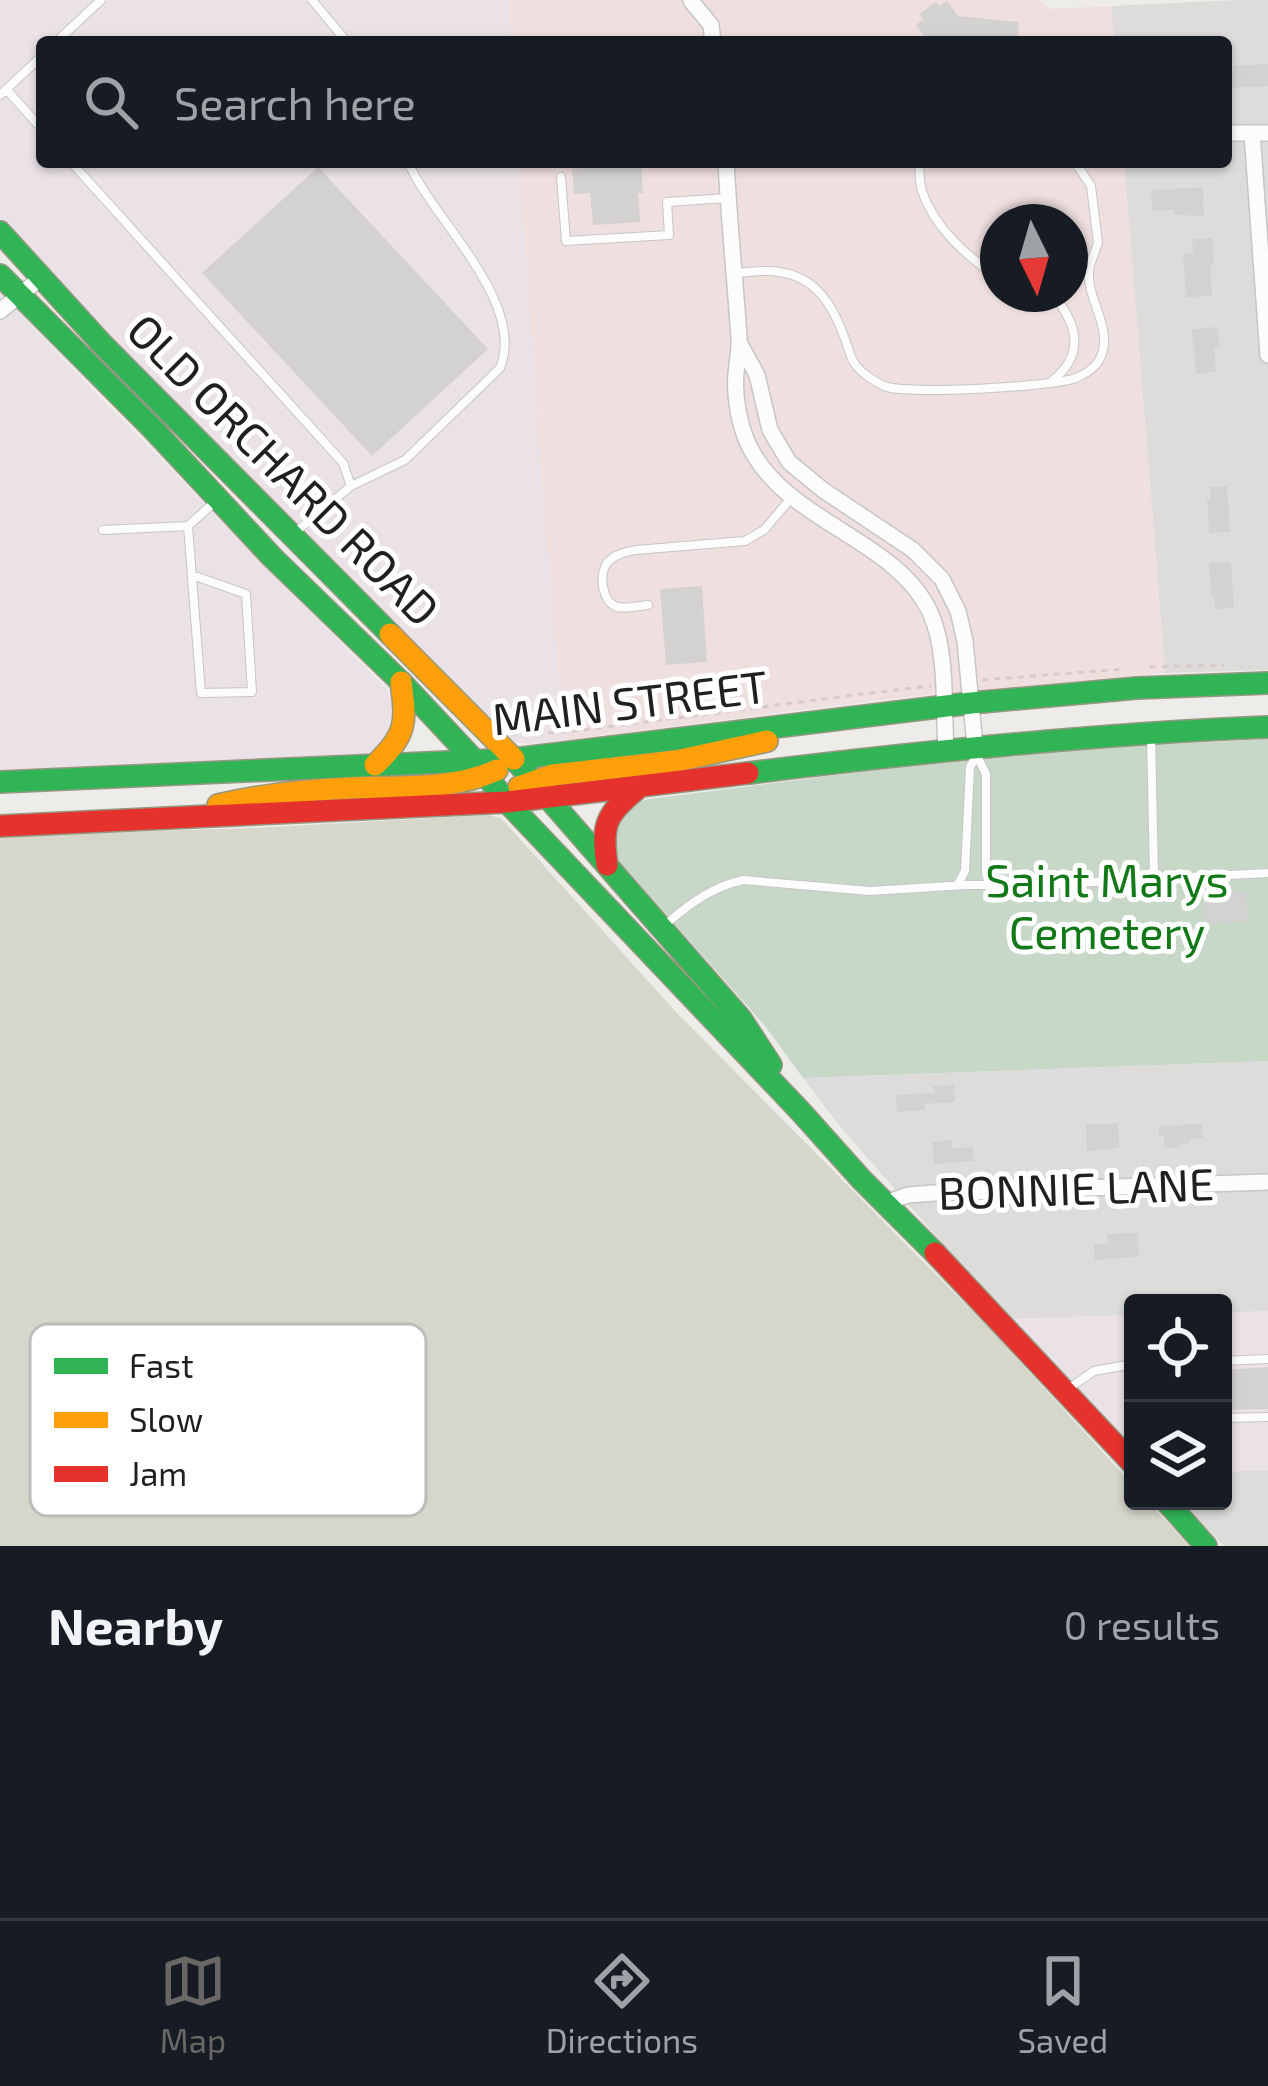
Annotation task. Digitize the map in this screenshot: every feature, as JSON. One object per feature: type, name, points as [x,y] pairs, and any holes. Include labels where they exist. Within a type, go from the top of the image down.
[{"type":"main road","name":"OLD ORCHARD ROAD","points":[[0,232],[104,345],[514,759],[741,1019],[801,1112]]},
{"type":"main road","name":"OLD ORCHARD ROAD","points":[[0,275],[272,557],[401,682],[507,802],[801,1112]]},
{"type":"main road","points":[[376,765],[403,734],[401,682]]},
{"type":"main road","name":"MAIN STREET","points":[[0,782],[376,765],[481,768],[514,759],[971,703],[1137,688],[1268,683]]},
{"type":"main road","points":[[507,802],[516,789],[539,789],[762,742],[835,718]]},
{"type":"main road","name":"MAIN STREET","points":[[539,789],[642,786],[946,749],[975,751],[1151,731],[1268,727]]},
{"type":"main road","points":[[157,819],[241,800],[329,789],[456,782],[481,768]]},
{"type":"main road","points":[[608,868],[602,828],[614,806],[642,786]]},
{"type":"main road","name":"MAIN STREET","points":[[0,826],[507,802]]},
{"type":"main road","points":[[801,1112],[1124,1454]]},
{"type":"main road","points":[[1174,1510],[1206,1546]]},
{"type":"street","points":[[691,1],[711,25],[712,36]]},
{"type":"street","points":[[1260,133],[1268,355]]},
{"type":"street","points":[[726,168],[740,344],[735,380],[747,442],[773,481],[918,591],[932,616],[939,646],[946,749]]},
{"type":"street","points":[[0,311],[41,277]]},
{"type":"street","points":[[740,344],[757,375],[770,430],[789,462],[913,550],[942,579],[958,611],[965,640],[975,751]]},
{"type":"street","points":[[792,496],[808,477]]},
{"type":"street","points":[[272,557],[292,536]]},
{"type":"street","points":[[884,561],[899,540]]},
{"type":"street","name":"BONNIE LANE","points":[[885,1203],[934,1193],[1268,1182]]},
{"type":"lane","points":[[62,36],[101,0]]},
{"type":"lane","points":[[312,0],[342,36]]},
{"type":"lane","points":[[36,62],[3,92],[36,123]]},
{"type":"lane","points":[[76,168],[343,464],[351,486]]},
{"type":"lane","points":[[292,536],[351,486],[405,460],[500,368],[507,352],[496,299],[412,168]]},
{"type":"lane","points":[[919,168],[921,190],[943,228],[980,266]]},
{"type":"lane","points":[[733,273],[776,271],[802,278],[824,295],[854,364],[886,387],[909,391],[1073,379],[1098,362],[1104,345],[1089,283],[1099,231],[1091,186],[1079,168]]},
{"type":"lane","points":[[561,177],[566,241],[669,235],[667,202],[728,198]]},
{"type":"lane","points":[[1049,383],[1065,370],[1076,346],[1064,312]]},
{"type":"lane","points":[[648,605],[621,608],[606,599],[602,573],[618,554],[745,541],[764,530],[792,496]]},
{"type":"lane","points":[[103,530],[188,526],[218,499]]},
{"type":"lane","points":[[188,526],[200,693],[251,692],[246,594],[192,575]]},
{"type":"lane","points":[[1151,731],[1154,877]]},
{"type":"lane","points":[[975,751],[986,774],[986,873],[991,884]]},
{"type":"lane","points":[[957,885],[965,871],[970,767],[975,751]]},
{"type":"lane","points":[[661,928],[696,898],[743,880],[870,891],[1268,873]]},
{"type":"lane","points":[[1232,1361],[1268,1359]]},
{"type":"lane","points":[[1065,1392],[1094,1371],[1124,1366]]},
{"type":"lane","points":[[1232,1418],[1268,1417]]},
{"type":"path","points":[[506,734],[615,726],[922,687]]},
{"type":"shaded area","points":[[0,0],[508,0],[511,36],[36,36],[36,168],[519,168],[564,740],[528,744],[503,733],[154,386],[0,218]]},
{"type":"shaded area","points":[[508,0],[1040,0],[1051,9],[1111,6],[1114,36],[511,36]]},
{"type":"shaded area","points":[[1268,0],[1268,670],[1165,673],[1124,168],[1232,168],[1232,36],[1114,36],[1111,6]]},
{"type":"shaded area","points":[[519,168],[1124,168],[1165,673],[888,699],[564,740]]},
{"type":"shaded area","points":[[0,291],[389,692],[396,703],[398,726],[369,755],[0,770]]},
{"type":"shaded area","points":[[501,818],[674,1010],[987,1326],[1124,1475],[1124,1510],[1156,1510],[1189,1546],[0,1546],[0,836]]},
{"type":"shaded area","points":[[1268,1061],[1268,1311],[1232,1313],[1232,1294],[1124,1294],[1124,1315],[1009,1319],[803,1078]]},
{"type":"shaded area","points":[[1268,1311],[1268,1470],[1232,1472],[1232,1313]]},
{"type":"shaded area","points":[[1124,1315],[1124,1441],[1009,1319]]},
{"type":"shaded area","points":[[1268,1470],[1268,1546],[1224,1546],[1190,1510],[1232,1510],[1232,1472]]},
{"type":"green space","name":"Saint Marys Cemetery","points":[[1268,739],[1268,1061],[803,1078],[765,1026],[612,848],[615,819],[636,802],[650,799],[1077,749]]},
{"type":"building","points":[[947,1],[958,16],[1019,22],[1018,36],[924,36],[916,25],[923,20],[919,14],[936,2],[939,6]]},
{"type":"building","points":[[1268,64],[1268,86],[1232,88],[1232,66]]},
{"type":"building","points":[[319,168],[488,349],[372,456],[202,273]]},
{"type":"building","points":[[641,168],[640,222],[593,225],[590,193],[574,194],[572,169]]},
{"type":"building","points":[[1203,187],[1204,216],[1152,211],[1151,190]]},
{"type":"building","points":[[1213,238],[1212,296],[1186,297],[1183,254],[1193,253],[1192,239]]},
{"type":"building","points":[[1218,327],[1216,372],[1196,374],[1192,329]]},
{"type":"building","points":[[1227,486],[1230,532],[1209,533],[1210,487]]},
{"type":"building","points":[[1231,562],[1234,608],[1215,609],[1209,563]]},
{"type":"building","points":[[702,586],[707,662],[666,665],[660,589]]},
{"type":"building","points":[[1246,892],[1248,921],[1205,924],[1204,893]]},
{"type":"building","points":[[954,1085],[955,1102],[897,1112],[896,1095],[934,1093],[933,1086]]},
{"type":"building","points":[[1118,1123],[1119,1147],[1087,1152],[1086,1125]]},
{"type":"building","points":[[1202,1124],[1203,1138],[1190,1139],[1180,1148],[1164,1148],[1159,1126]]},
{"type":"building","points":[[952,1140],[952,1148],[973,1147],[974,1161],[934,1164],[932,1142]]},
{"type":"building","points":[[1138,1233],[1139,1257],[1095,1260],[1094,1245],[1108,1244],[1107,1234]]},
{"type":"building","points":[[1268,1367],[1268,1409],[1232,1410],[1232,1369]]},
{"type":"traffic: fast","points":[[0,232],[103,345],[390,634]]},
{"type":"traffic: fast","points":[[0,275],[474,760]]},
{"type":"traffic: fast","points":[[0,782],[514,759],[971,703],[1137,688],[1268,683]]},
{"type":"traffic: fast","points":[[748,773],[1008,745],[1268,727]]},
{"type":"traffic: fast","points":[[514,759],[741,1019],[771,1065]]},
{"type":"traffic: fast","points":[[474,760],[507,802],[935,1253]]},
{"type":"traffic: fast","points":[[1174,1510],[1206,1546]]},
{"type":"traffic: slow","points":[[390,634],[514,759]]},
{"type":"traffic: slow","points":[[375,765],[402,728],[401,682]]},
{"type":"traffic: slow","points":[[519,787],[553,775],[676,761],[767,741]]},
{"type":"traffic: slow","points":[[218,805],[316,790],[443,784],[497,770]]},
{"type":"traffic: jam","points":[[0,826],[507,802],[748,773]]},
{"type":"traffic: jam","points":[[607,865],[608,821],[637,789]]},
{"type":"traffic: jam","points":[[935,1253],[1124,1454]]}]
